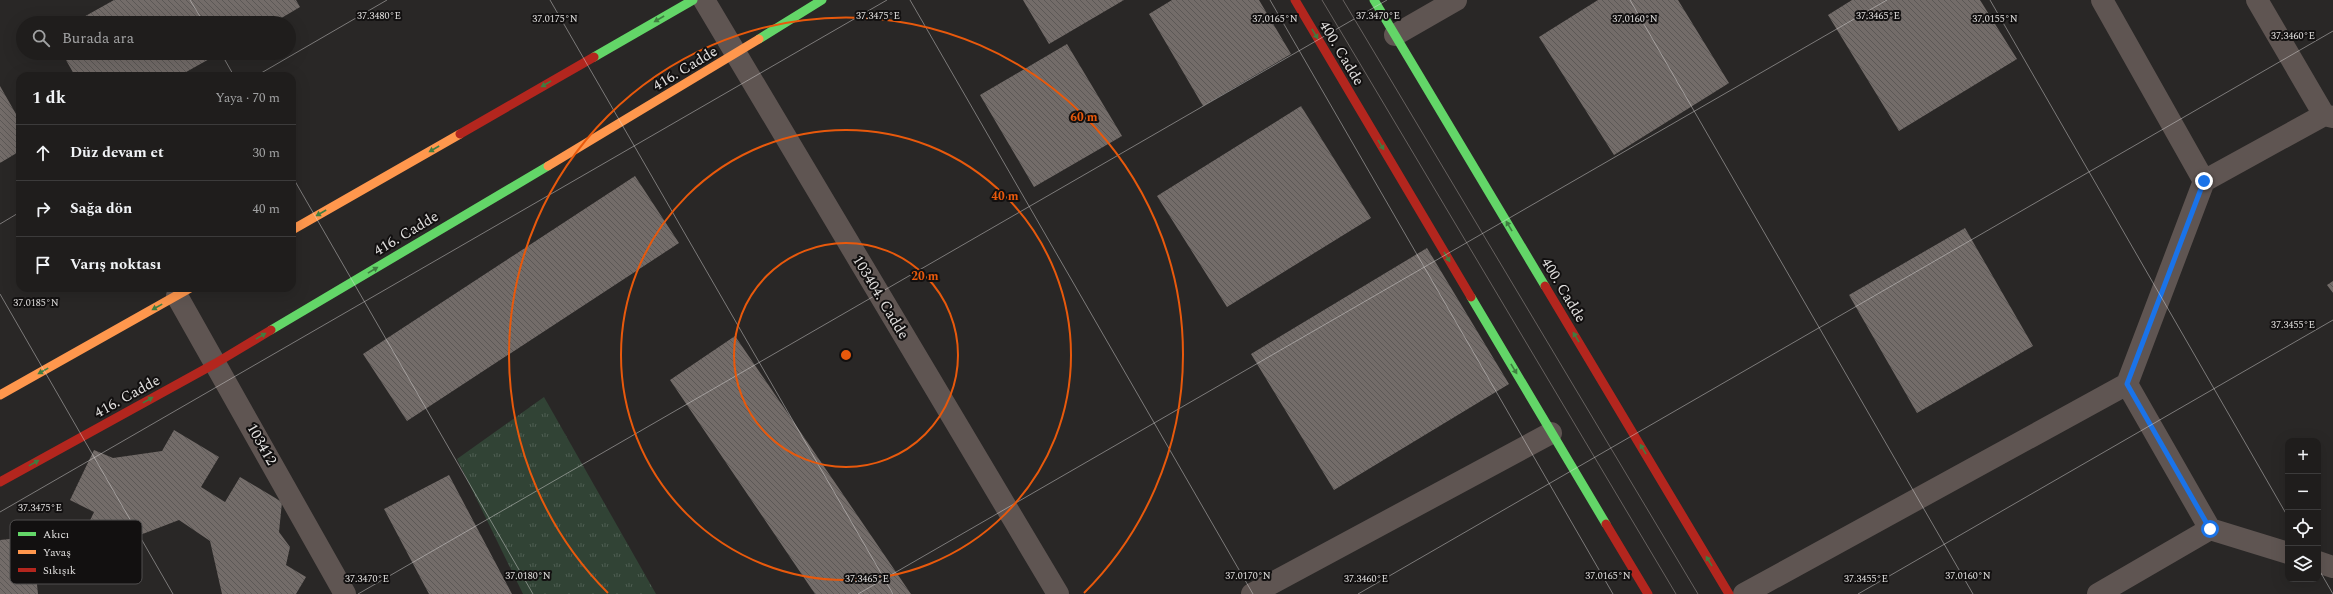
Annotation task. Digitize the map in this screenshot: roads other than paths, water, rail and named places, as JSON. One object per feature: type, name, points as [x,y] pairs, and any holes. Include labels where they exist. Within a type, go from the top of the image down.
[{"type":"street","points":[[296,228],[693,0]]},
{"type":"street","name":"103404. Cadde","points":[[704,0],[1058,594]]},
{"type":"street","name":"416. Cadde","points":[[0,482],[216,362],[735,54],[822,0]]},
{"type":"street","name":"400. Cadde","points":[[1295,0],[1648,594]]},
{"type":"street","name":"400. Cadde","points":[[1374,0],[1730,594]]},
{"type":"street","points":[[1394,35],[1456,0]]},
{"type":"street","points":[[2102,0],[2204,181]]},
{"type":"street","points":[[1744,594],[2127,384],[2204,181],[2328,116],[2257,0]]},
{"type":"street","points":[[0,395],[184,292]]},
{"type":"street","name":"103412","points":[[184,292],[216,362],[345,594]]},
{"type":"street","points":[[2127,384],[2210,529],[2285,552]]},
{"type":"street","points":[[1252,594],[1551,432]]},
{"type":"street","points":[[2098,594],[2210,529]]},
{"type":"street","points":[[2321,563],[2333,566]]},
{"type":"tram line","points":[[1322,0],[1676,594]]},
{"type":"tram line","points":[[1343,0],[1698,594]]}]
